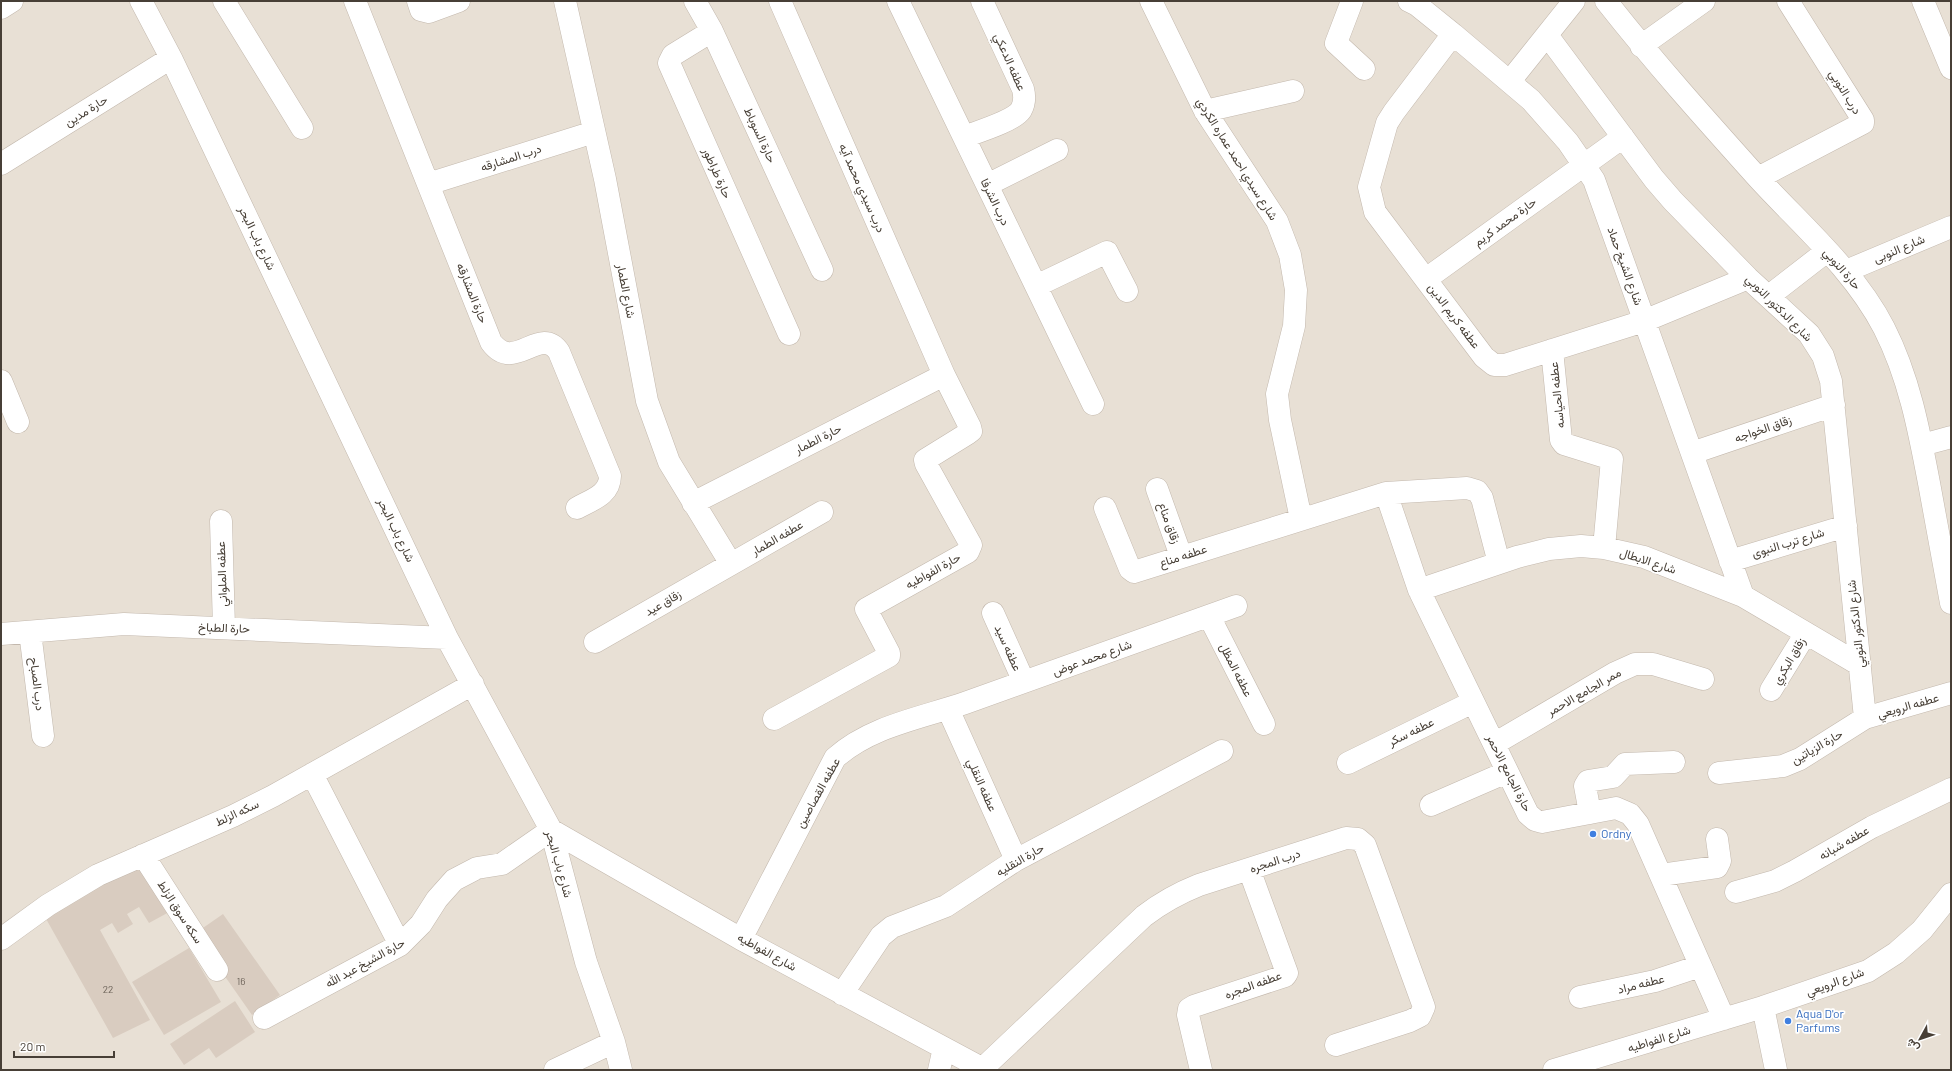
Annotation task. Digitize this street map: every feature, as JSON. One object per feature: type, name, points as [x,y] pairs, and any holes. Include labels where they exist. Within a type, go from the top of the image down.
[{"type":"street","points":[[1,8],[12,1]]},
{"type":"street","name":"شارع باب البحر","points":[[141,1],[171,58],[447,638],[552,830],[586,962],[614,1042],[621,1070]]},
{"type":"street","points":[[224,1],[302,128]]},
{"type":"street","name":"حارة المشارقه","points":[[355,1],[495,347],[500,351],[513,353],[537,344],[547,343],[556,348],[559,352],[610,476],[610,482],[604,492],[577,508]]},
{"type":"street","points":[[418,1],[421,10],[429,12],[459,1]]},
{"type":"street","name":"شارع الطمار","points":[[565,1],[594,132],[647,401],[669,462],[692,503],[731,564]]},
{"type":"street","name":"حارة السوباط","points":[[695,1],[712,31],[822,270]]},
{"type":"street","name":"درب سيدي محمد آيه","points":[[780,1],[944,375]]},
{"type":"street","name":"درب الشرفا","points":[[898,1],[1093,404]]},
{"type":"street","name":"عطفه الدعكي","points":[[964,138],[1011,118],[1020,111],[1025,100],[1024,89],[982,1]]},
{"type":"street","name":"شارع سيدي احمد عماره الكردي","points":[[1151,1],[1205,111],[1277,221],[1290,255],[1296,290],[1294,326],[1277,394],[1280,420],[1301,519]]},
{"type":"street","points":[[1352,1],[1336,43],[1364,69]]},
{"type":"street","points":[[1510,81],[1574,1]]},
{"type":"street","name":"حارة النوبي","points":[[1606,1],[1641,46],[1758,178],[1846,271],[1864,295],[1884,328],[1899,362],[1912,398],[1951,603]]},
{"type":"street","points":[[1641,46],[1704,1]]},
{"type":"street","name":"درب النوبي","points":[[1758,178],[1863,123],[1863,120],[1788,1]]},
{"type":"street","points":[[1923,1],[1951,68]]},
{"type":"street","name":"شارع الشيخ حماد","points":[[1416,2],[1510,81],[1550,121],[1594,180],[1743,596]]},
{"type":"street","name":"حارة طراطور","points":[[712,31],[673,55],[669,63],[789,334]]},
{"type":"street","name":"عطفه كريم الدين","points":[[1453,34],[1390,117],[1383,135],[1369,187],[1375,212],[1484,356],[1494,365],[1505,365],[1644,321],[1748,278]]},
{"type":"street","name":"شارع الدكتور النوبي","points":[[1548,35],[1654,179],[1673,201],[1748,278],[1809,334],[1823,356],[1831,381],[1834,405],[1865,718]]},
{"type":"street","name":"حارة مدين","points":[[1,164],[171,58]]},
{"type":"street","points":[[1205,111],[1293,91]]},
{"type":"street","name":"درب المشارقه","points":[[428,184],[594,132]]},
{"type":"street","name":"حارة محمد كريم","points":[[1426,279],[1623,137]]},
{"type":"street","points":[[987,185],[1057,150]]},
{"type":"street","name":"شارع النوبى","points":[[1846,271],[1951,228]]},
{"type":"street","points":[[1769,296],[1827,251]]},
{"type":"street","points":[[1036,286],[1107,252],[1127,291]]},
{"type":"street","name":"عطفه الحياسه","points":[[1552,350],[1561,440],[1564,444],[1612,460],[1604,548]]},
{"type":"street","name":"حارة الطمار","points":[[692,503],[944,375]]},
{"type":"street","name":"حارة الفواطيه","points":[[774,719],[889,656],[889,653],[866,609],[971,549],[971,546],[926,464],[927,457],[971,431],[944,375]]},
{"type":"street","points":[[1,381],[18,422]]},
{"type":"street","name":"زقاق الخواجه","points":[[1692,453],[1834,405]]},
{"type":"street","points":[[1922,445],[1951,437]]},
{"type":"street","points":[[1301,519],[1386,493],[1467,488],[1477,491],[1482,498],[1499,563]]},
{"type":"street","name":"زقاق مناع","points":[[1157,489],[1181,556]]},
{"type":"street","name":"حارة الجامع الاحمر","points":[[1386,493],[1420,590],[1528,814],[1535,820],[1542,822],[1616,808],[1630,814],[1638,824],[1724,1019]]},
{"type":"street","name":"عطفه مناع","points":[[1105,508],[1130,569],[1134,572],[1301,519]]},
{"type":"street","name":"عطفه الطمار","points":[[731,564],[822,512]]},
{"type":"street","name":"عطفه الملواني","points":[[221,521],[224,628]]},
{"type":"street","name":"شارع ترب النبوى","points":[[1730,561],[1846,526]]},
{"type":"street","name":"شارع الابطال","points":[[1420,590],[1499,563],[1549,549],[1581,546],[1604,548],[1644,557],[1743,596],[1860,665]]},
{"type":"street","name":"زقاق عيد","points":[[595,642],[731,564]]},
{"type":"street","name":"شارع محمد عوض","points":[[948,709],[1236,606]]},
{"type":"street","name":"عطفه سيد","points":[[993,613],[1024,682]]},
{"type":"street","name":"عطفه المظل","points":[[1209,616],[1264,724]]},
{"type":"street","name":"حارة الطباخ","points":[[1,634],[124,624],[447,638]]},
{"type":"street","name":"درب الصباح","points":[[30,632],[43,736]]},
{"type":"street","name":"زقاق البكري","points":[[1772,690],[1806,633]]},
{"type":"street","name":"ممر الجامع الاحمر","points":[[1494,744],[1634,664],[1653,664],[1703,679]]},
{"type":"street","name":"سكه الزلط","points":[[1,939],[48,906],[92,879],[233,816],[312,774],[473,684]]},
{"type":"street","name":"عطفه الرويعي","points":[[1865,718],[1951,693]]},
{"type":"street","name":"عطفه سكر","points":[[1348,763],[1473,702]]},
{"type":"street","name":"عطفه النقلي","points":[[948,709],[1016,860]]},
{"type":"street","name":"عطفه القصاصين","points":[[741,939],[835,758],[850,745],[866,736],[948,709]]},
{"type":"street","name":"حارة الزياتين","points":[[1719,772],[1771,768],[1790,763],[1800,759],[1865,718]]},
{"type":"street","name":"حارة النقليه","points":[[842,994],[881,936],[892,927],[946,906],[1016,860],[1222,751]]},
{"type":"street","points":[[1590,813],[1585,786],[1588,781],[1613,777],[1625,764],[1674,762]]},
{"type":"street","points":[[1431,805],[1507,772]]},
{"type":"street","points":[[312,774],[400,945]]},
{"type":"street","name":"عطفه شبانه","points":[[1736,892],[1774,881],[1788,875],[1872,827],[1951,789]]},
{"type":"street","name":"شارع الفواطيه","points":[[552,830],[741,939],[983,1069]]},
{"type":"street","name":"حارة الشيخ عبد الله","points":[[264,1018],[400,945],[421,924],[437,898],[454,880],[477,868],[502,864],[552,830]]},
{"type":"street","name":"درب المجره","points":[[983,1069],[1144,916],[1179,893],[1346,838],[1358,839],[1365,845],[1424,1007],[1420,1016],[1410,1021],[1336,1045]]},
{"type":"street","points":[[1661,876],[1717,867],[1720,861],[1717,839]]},
{"type":"street","name":"سكه سوق الزلط","points":[[143,855],[217,970]]},
{"type":"street","name":"عطفه المجره","points":[[1201,1070],[1188,1015],[1189,1009],[1194,1006],[1285,976],[1287,973],[1249,869]]},
{"type":"street","name":"شارع الرويعي","points":[[1764,1007],[1868,971],[1896,953],[1922,930],[1951,894]]},
{"type":"street","name":"عطفه مراد","points":[[1580,997],[1655,981],[1700,966]]},
{"type":"street","points":[[1764,1007],[1776,1070]]},
{"type":"street","name":"شارع الفواطيه","points":[[1554,1070],[1764,1007]]},
{"type":"street","points":[[554,1070],[614,1042]]},
{"type":"street","points":[[939,1070],[944,1048]]},
{"type":"shaded area","points":[[1,1],[1951,1],[1951,1070],[1,1070]]},
{"type":"building","points":[[143,862],[171,911],[149,923],[139,907],[127,914],[133,924],[118,933],[112,923],[100,930],[150,1020],[113,1038],[45,917]]},
{"type":"building","points":[[223,914],[280,995],[252,1015],[224,975],[200,930]]},
{"type":"building","points":[[189,948],[221,1002],[164,1035],[132,982]]},
{"type":"building","points":[[235,1001],[255,1032],[216,1058],[209,1048],[184,1065],[170,1044]]},
{"type":"place","name":"Ordny","points":[[1593,834]]},
{"type":"place","name":"Aqua D'or Parfums","points":[[1788,1021]]}]
